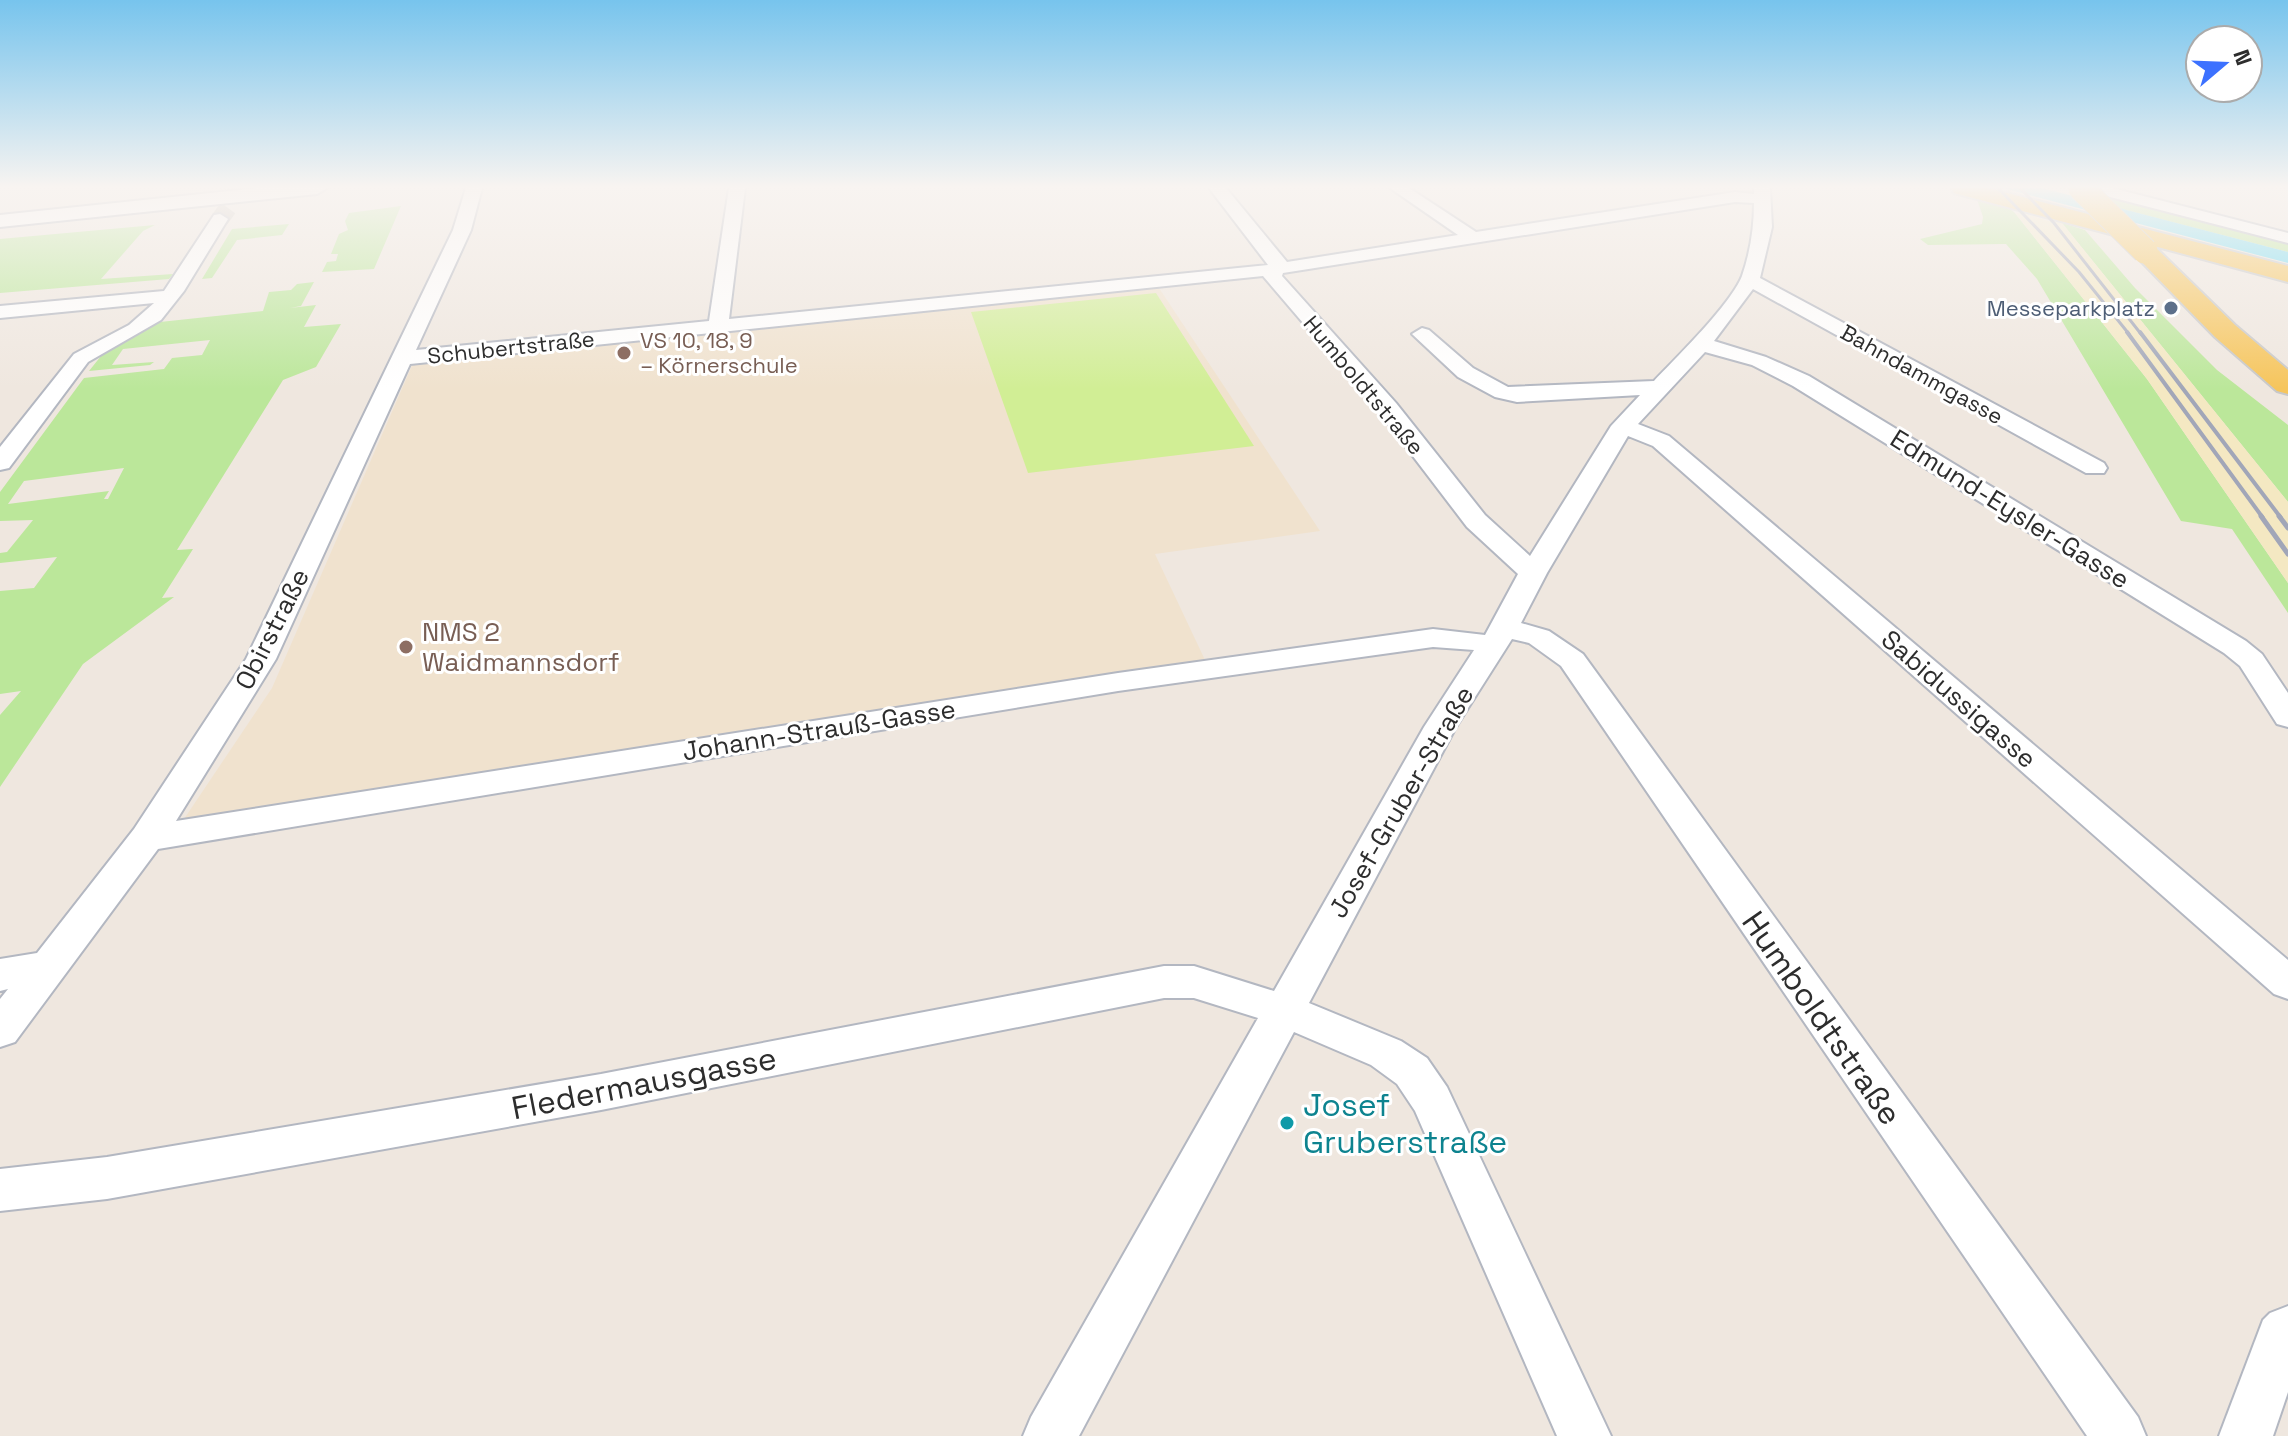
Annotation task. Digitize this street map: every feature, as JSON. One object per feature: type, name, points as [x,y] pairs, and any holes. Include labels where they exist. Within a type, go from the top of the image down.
[{"type":"main road","points":[[2149,255],[2225,331],[2288,385]]},
{"type":"main road","points":[[2216,255],[2288,274]]},
{"type":"street","points":[[81,358],[144,324],[170,296],[197,255]]},
{"type":"street","name":"Obirstraße","points":[[0,1030],[147,838],[261,659],[451,255]]},
{"type":"street","points":[[718,326],[728,255]]},
{"type":"street","name":"Humboldtstraße","points":[[1272,255],[1278,262],[1272,277],[1388,408],[1476,521],[1506,552],[1533,573]]},
{"type":"street","name":"Schubertstraße","points":[[404,358],[1275,269],[1361,255]]},
{"type":"street","name":"Josef-Gruber-Straße","points":[[1050,1436],[1440,727],[1498,637],[1533,573],[1623,426],[1701,344],[1750,280],[1756,255]]},
{"type":"street","name":"Bahndammgasse","points":[[1750,280],[2095,468]]},
{"type":"street","points":[[0,312],[170,296]]},
{"type":"street","points":[[0,463],[125,301]]},
{"type":"street","points":[[1422,334],[1480,384],[1497,393],[1517,395],[1662,387]]},
{"type":"street","name":"Edmund-Eysler-Gasse","points":[[1701,344],[1759,361],[1801,381],[2235,647],[2251,660],[2288,717]]},
{"type":"street","name":"Sabidussigasse","points":[[1623,426],[1661,441],[2288,983]]},
{"type":"street","points":[[0,436],[25,433]]},
{"type":"street","name":"Humboldtstraße","points":[[1498,637],[1539,637],[1572,660],[2119,1436]]},
{"type":"street","name":"Johann-Strauß-Gasse","points":[[147,838],[1165,675],[1433,638],[1469,640],[1498,637]]},
{"type":"street","points":[[0,975],[49,966]]},
{"type":"street","name":"Fledermausgasse","points":[[0,1190],[107,1178],[586,1095],[1164,982],[1194,982],[1283,1010],[1386,1053],[1412,1071],[1432,1100],[1584,1436]]},
{"type":"street","points":[[2246,1436],[2281,1338],[2288,1331]]},
{"type":"shaded area","points":[[1157,285],[1320,531],[1155,554],[1205,660],[184,819],[272,688],[414,361]]},
{"type":"green space","points":[[0,255],[122,255],[101,279],[173,274],[169,279],[0,293]]},
{"type":"green space","points":[[216,255],[227,255],[212,278],[202,279]]},
{"type":"green space","points":[[338,255],[380,255],[374,269],[322,272],[327,262],[336,261]]},
{"type":"green space","points":[[2016,255],[2048,255],[2147,379],[2288,583],[2288,613],[2232,529],[2181,521],[2037,279]]},
{"type":"green space","points":[[2088,255],[2107,255],[2217,370],[2288,425],[2288,502]]},
{"type":"green space","points":[[314,282],[301,306],[290,308],[316,305],[304,327],[341,324],[316,367],[283,380],[177,550],[193,549],[162,598],[174,597],[83,664],[0,787],[0,715],[21,691],[0,694],[0,591],[34,588],[57,557],[0,563],[0,553],[7,552],[33,520],[0,521],[0,492],[84,378],[164,369],[172,358],[202,355],[210,340],[123,349],[112,365],[154,362],[150,365],[89,371],[101,356],[160,322],[263,311],[269,292],[291,290],[297,284]],"holes":[[[124,468],[108,499],[104,499],[109,491],[8,504],[24,481]]]},
{"type":"green space","points":[[1156,293],[1254,446],[1028,473],[971,312]]},
{"type":"sand","points":[[2048,255],[2088,255],[2288,502],[2288,583],[2147,379]]},
{"type":"water","points":[[2258,255],[2288,255],[2288,263]]},
{"type":"railway","points":[[2063,255],[2129,334]]},
{"type":"railway","points":[[2079,255],[2141,334]]},
{"type":"railway","points":[[2127,332],[2263,518]]},
{"type":"railway","points":[[2140,332],[2281,518]]},
{"type":"railway","points":[[2261,516],[2288,554]]},
{"type":"railway","points":[[2279,516],[2288,528]]},
{"type":"place","name":"Messeparkplatz","points":[[2171,308]]},
{"type":"place","name":"VS 10, 18, 9 – Körnerschule","points":[[624,353]]},
{"type":"place","name":"NMS 2 Waidmannsdorf","points":[[406,647]]},
{"type":"place","name":"Josef Gruberstraße","points":[[1287,1123]]}]
